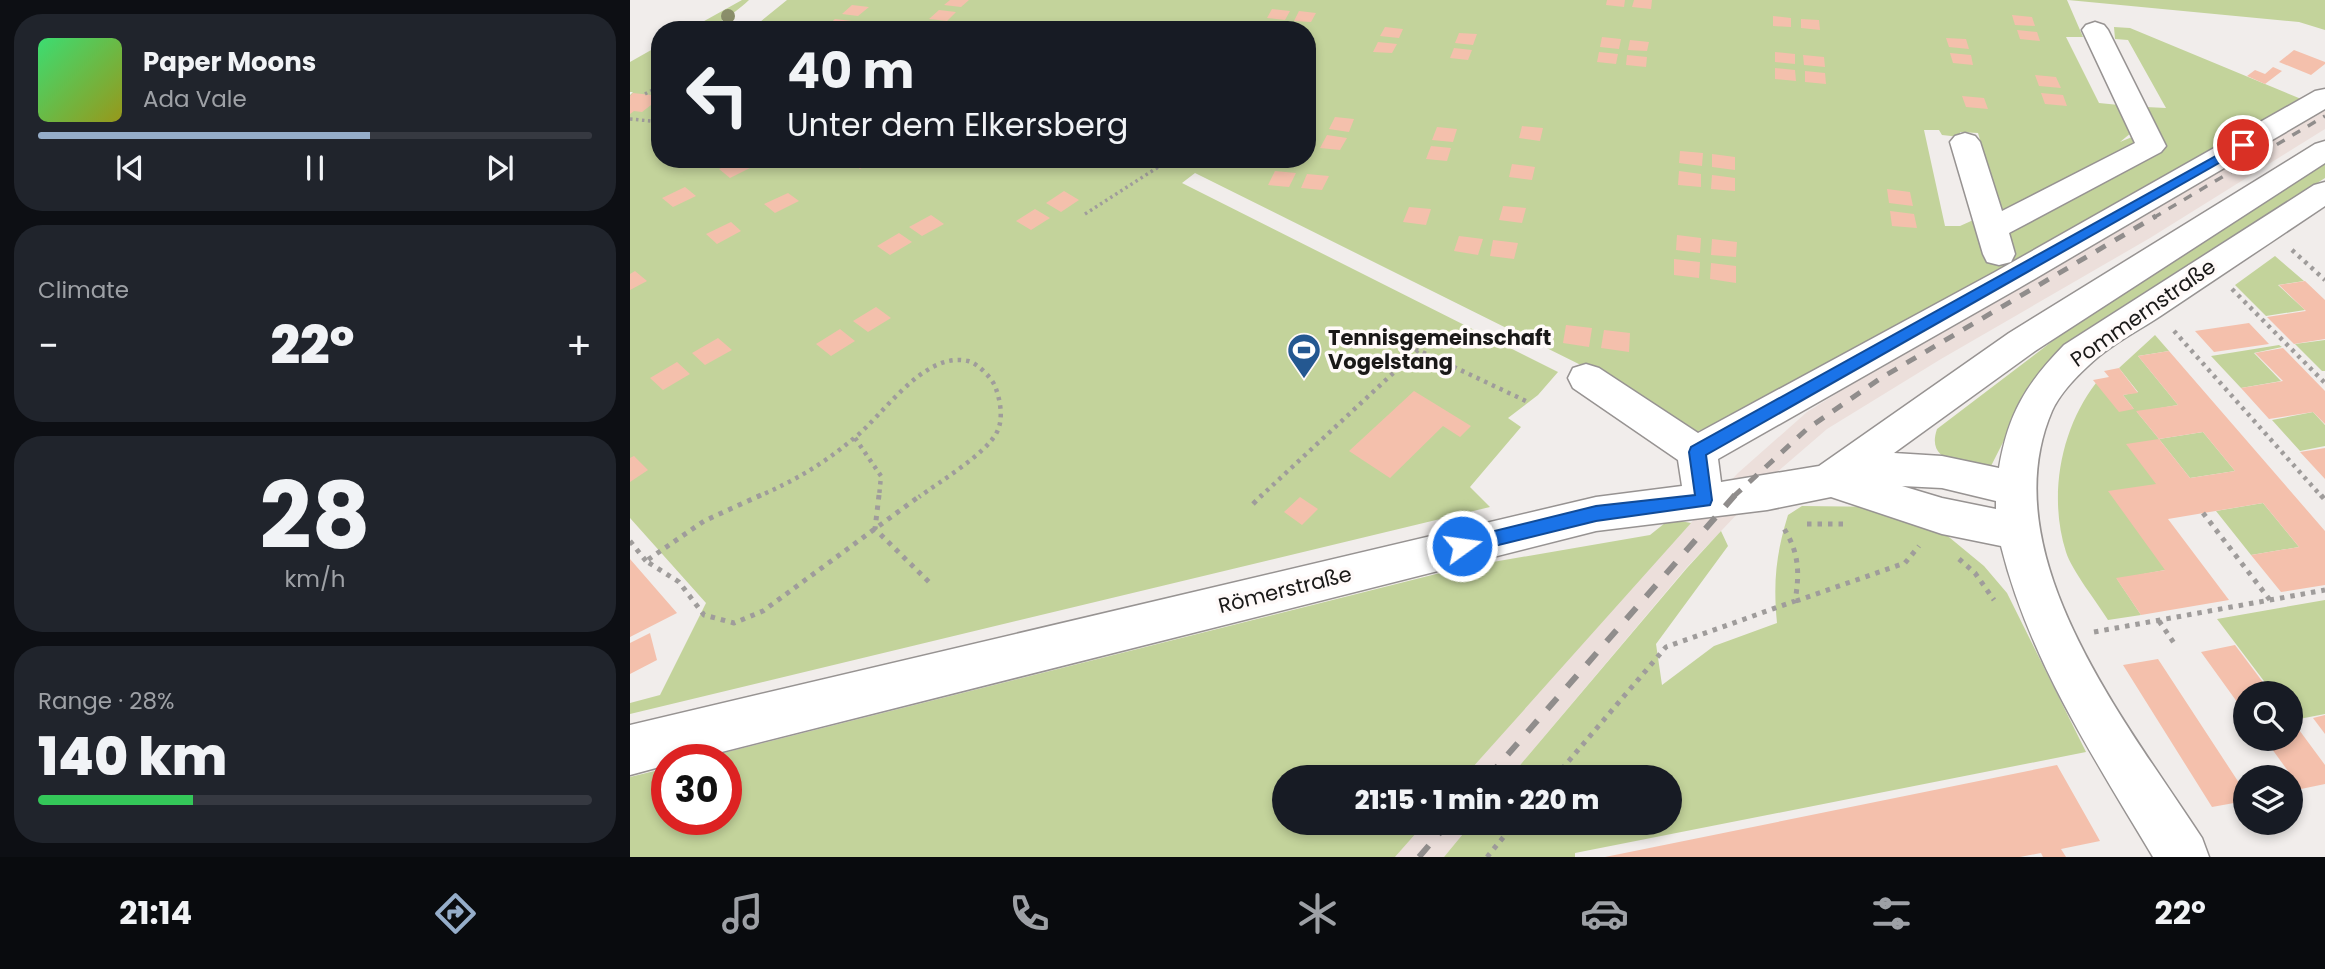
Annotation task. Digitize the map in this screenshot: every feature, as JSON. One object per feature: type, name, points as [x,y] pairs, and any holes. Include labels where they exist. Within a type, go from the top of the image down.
[{"type":"street","points":[[1992,229],[2151,146],[2095,30]]},
{"type":"street","points":[[1697,452],[2007,280],[2325,97]]},
{"type":"street","points":[[1965,142],[2007,280]]},
{"type":"street","name":"Pommernstraße","points":[[1828,479],[2022,342],[2325,150]]},
{"type":"street","name":"Pommernstraße","points":[[2183,857],[2099,719],[2056,639],[2031,579],[2019,532],[2016,489],[2022,449],[2033,410],[2052,381],[2077,354],[2325,192]]},
{"type":"street","points":[[1586,378],[1697,452],[1704,500]]},
{"type":"street","name":"Römerstraße","points":[[630,750],[1596,514],[1766,493],[1888,469],[1929,471],[2016,489]]},
{"type":"street","points":[[1828,479],[1934,527],[2019,532]]},
{"type":"path","points":[[645,94],[651,91]]},
{"type":"path","points":[[630,119],[651,121]]},
{"type":"path","points":[[1085,214],[1157,168]]},
{"type":"path","points":[[2269,229],[2325,281]]},
{"type":"path","points":[[2210,267],[2325,383]]},
{"type":"path","points":[[2150,304],[2325,500]]},
{"type":"path","points":[[1253,504],[1418,350],[1528,402]]},
{"type":"path","points":[[630,541],[646,561],[679,582],[704,615],[734,623],[763,611],[976,455],[997,432],[1001,401],[992,379],[970,361],[948,361],[919,374],[855,438],[802,477],[704,521],[646,561]]},
{"type":"path","points":[[855,438],[881,476],[875,529]]},
{"type":"path","points":[[2203,513],[2270,600]]},
{"type":"path","points":[[1795,601],[1801,569],[1795,544],[1782,525],[1851,524]]},
{"type":"path","points":[[1565,765],[1666,647],[1905,563],[1934,527],[1975,573],[1998,606]]},
{"type":"path","points":[[875,529],[931,584]]},
{"type":"path","points":[[2056,639],[2325,590]]},
{"type":"path","points":[[2158,621],[2174,643]]},
{"type":"path","points":[[1487,857],[1505,835]]},
{"type":"shaded area","points":[[2325,104],[2325,129],[2150,238],[1941,359],[1827,429],[1776,473],[1687,567],[1520,765],[1475,765],[1646,570],[1738,473],[1807,412],[1985,301]]},
{"type":"shaded area","points":[[1414,835],[1462,835],[1444,857],[1395,857]]},
{"type":"green space","points":[[742,0],[749,0],[721,21],[704,21]]},
{"type":"green space","points":[[787,0],[2067,0],[2083,37],[2066,37],[2099,103],[2119,105],[2131,133],[2120,142],[2156,127],[2146,107],[2166,108],[2128,40],[2115,39],[2114,27],[2130,28],[2306,101],[1824,374],[1692,434],[1627,388],[1195,173],[1182,183],[1558,372],[1538,395],[1508,418],[1521,427],[1470,487],[1490,507],[630,714],[630,703],[660,695],[706,603],[630,518],[630,95],[633,92],[630,92],[630,62],[651,50],[651,168],[1316,168],[1316,21],[761,21]],"holes":[[[1924,130],[1939,130],[1942,135],[1960,137],[1960,132],[1978,133],[2000,208],[1960,226],[1945,226]]]},
{"type":"green space","points":[[2068,0],[2325,0],[2325,30],[2299,22]]},
{"type":"green space","points":[[2325,163],[2325,178],[2066,344],[2034,381],[1990,468],[1950,460],[1937,449],[1937,429],[2067,330]]},
{"type":"green space","points":[[2275,256],[2304,281],[2278,285],[2305,310],[2266,316],[2235,285]]},
{"type":"green space","points":[[2155,335],[2169,351],[2138,356],[2178,405],[2137,412],[2159,439],[2156,484],[2165,570],[2117,579],[2141,615],[2108,620],[2066,552],[2058,508],[2061,463],[2074,421],[2096,383],[2134,409],[2123,395],[2138,392],[2119,368]]},
{"type":"green space","points":[[2325,340],[2325,371],[2322,371],[2295,344]]},
{"type":"green space","points":[[2279,345],[2282,347],[2254,353],[2281,381],[2241,388],[2211,356]]},
{"type":"green space","points":[[2313,412],[2325,425],[2325,446],[2300,451],[2272,420]]},
{"type":"green space","points":[[2203,432],[2235,471],[2190,478],[2159,439]]},
{"type":"green space","points":[[2263,503],[2299,547],[2251,555],[2216,511]]},
{"type":"green space","points":[[1802,506],[1889,507],[1938,528],[1984,566],[2007,593],[2086,752],[1682,832],[1682,765],[1520,765],[1721,531],[1728,546],[1656,644],[1662,685],[1714,646],[1777,623],[1776,568],[1788,515]]},
{"type":"green space","points":[[1670,519],[1691,523],[1475,765],[1272,765],[1272,835],[1414,835],[1395,857],[630,857],[630,777],[651,772],[651,835],[742,835],[742,748],[1464,567],[1650,535]]},
{"type":"green space","points":[[2325,600],[2325,714],[2303,718],[2303,681],[2264,681],[2217,619]]},
{"type":"green space","points":[[1462,835],[1666,835],[1575,853],[1575,857],[1444,857]]},
{"type":"building","points":[[950,0],[969,0],[961,7],[944,5]]},
{"type":"building","points":[[1607,0],[1625,0],[1624,7],[1606,5]]},
{"type":"building","points":[[1634,0],[1652,0],[1651,9],[1632,7]]},
{"type":"building","points":[[852,5],[869,7],[858,16],[842,14]]},
{"type":"building","points":[[1272,9],[1290,11],[1285,20],[1267,18]]},
{"type":"building","points":[[939,10],[956,12],[947,21],[929,19]]},
{"type":"building","points":[[1299,11],[1316,13],[1312,21],[1294,21]]},
{"type":"building","points":[[2012,15],[2032,17],[2035,26],[2015,25]]},
{"type":"building","points":[[1773,16],[1791,18],[1791,27],[1773,26]]},
{"type":"building","points":[[1801,19],[1819,20],[1820,30],[1801,28]]},
{"type":"building","points":[[1385,27],[1403,29],[1399,38],[1380,36]]},
{"type":"building","points":[[2017,30],[2037,32],[2040,41],[2020,39]]},
{"type":"building","points":[[1459,33],[1477,34],[1473,45],[1455,43]]},
{"type":"building","points":[[1602,37],[1621,39],[1619,49],[1600,47]]},
{"type":"building","points":[[1946,38],[1966,39],[1969,49],[1949,47]]},
{"type":"building","points":[[1630,40],[1649,42],[1647,51],[1628,50]]},
{"type":"building","points":[[1378,42],[1397,44],[1392,53],[1373,52]]},
{"type":"building","points":[[1454,48],[1472,50],[1468,60],[1450,58]]},
{"type":"building","points":[[2294,50],[2325,64],[2311,75],[2279,62]]},
{"type":"building","points":[[1599,52],[1618,54],[1616,64],[1597,62]]},
{"type":"building","points":[[1775,52],[1795,54],[1795,64],[1775,62]]},
{"type":"building","points":[[1950,53],[1971,55],[1973,65],[1953,63]]},
{"type":"building","points":[[1627,55],[1647,57],[1646,67],[1626,65]]},
{"type":"building","points":[[1803,55],[1824,57],[1825,67],[1804,65]]},
{"type":"building","points":[[2273,67],[2282,71],[2265,84],[2247,76],[2255,70],[2265,74]]},
{"type":"building","points":[[1775,68],[1795,70],[1796,81],[1775,79]]},
{"type":"building","points":[[1805,71],[1825,73],[1826,84],[1805,82]]},
{"type":"building","points":[[2035,75],[2056,77],[2061,88],[2039,86]]},
{"type":"building","points":[[633,93],[651,95],[651,105],[642,112],[634,111],[630,114],[630,96]]},
{"type":"building","points":[[2041,93],[2063,95],[2067,106],[2045,104]]},
{"type":"building","points":[[1962,96],[1984,98],[1988,109],[1966,107]]},
{"type":"building","points":[[1335,117],[1354,119],[1349,132],[1329,129]]},
{"type":"building","points":[[1522,126],[1543,128],[1540,141],[1519,138]]},
{"type":"building","points":[[1437,127],[1457,129],[1453,142],[1432,140]]},
{"type":"building","points":[[1327,135],[1347,138],[1340,150],[1320,148]]},
{"type":"building","points":[[1431,146],[1451,148],[1447,161],[1426,159]]},
{"type":"building","points":[[1680,151],[1703,153],[1702,166],[1679,163]]},
{"type":"building","points":[[1712,154],[1735,157],[1735,170],[1712,167]]},
{"type":"building","points":[[1512,164],[1535,167],[1532,180],[1509,177]]},
{"type":"building","points":[[721,168],[750,168],[730,178],[719,169]]},
{"type":"building","points":[[1275,171],[1296,173],[1289,187],[1268,185]]},
{"type":"building","points":[[1679,171],[1701,174],[1701,187],[1678,185]]},
{"type":"building","points":[[1307,174],[1329,176],[1322,190],[1301,188]]},
{"type":"building","points":[[1712,175],[1735,178],[1735,191],[1711,189]]},
{"type":"building","points":[[685,187],[696,196],[673,207],[662,198]]},
{"type":"building","points":[[1887,189],[1910,192],[1913,206],[1889,203]]},
{"type":"building","points":[[1064,191],[1079,200],[1061,212],[1046,203]]},
{"type":"building","points":[[788,193],[799,201],[775,213],[764,204]]},
{"type":"building","points":[[1503,206],[1526,208],[1522,223],[1499,220]]},
{"type":"building","points":[[1409,207],[1431,209],[1426,225],[1403,222]]},
{"type":"building","points":[[1035,209],[1050,218],[1031,230],[1016,221]]},
{"type":"building","points":[[1890,211],[1914,214],[1917,228],[1892,226]]},
{"type":"building","points":[[931,215],[944,224],[922,236],[909,227]]},
{"type":"building","points":[[731,222],[741,231],[717,244],[706,234]]},
{"type":"building","points":[[899,233],[912,242],[890,255],[877,246]]},
{"type":"building","points":[[1677,235],[1701,238],[1700,253],[1676,250]]},
{"type":"building","points":[[1459,236],[1483,239],[1478,255],[1454,251]]},
{"type":"building","points":[[1712,239],[1737,242],[1736,257],[1711,255]]},
{"type":"building","points":[[1493,240],[1518,243],[1514,259],[1490,256]]},
{"type":"building","points":[[1674,259],[1700,262],[1699,278],[1674,275]]},
{"type":"building","points":[[1711,263],[1736,266],[1736,283],[1710,279]]},
{"type":"building","points":[[635,271],[647,281],[630,290],[630,274]]},
{"type":"building","points":[[2305,281],[2325,300],[2325,339],[2294,344],[2267,317],[2306,311],[2279,285]]},
{"type":"building","points":[[876,307],[891,318],[868,332],[853,321]]},
{"type":"building","points":[[2249,323],[2269,344],[2214,352],[2195,331]]},
{"type":"building","points":[[1566,325],[1592,328],[1589,347],[1563,343]]},
{"type":"building","points":[[840,329],[855,341],[831,356],[816,344]]},
{"type":"building","points":[[1604,330],[1630,333],[1629,352],[1601,348]]},
{"type":"building","points":[[718,338],[732,350],[705,365],[692,353]]},
{"type":"building","points":[[2283,348],[2325,391],[2325,424],[2313,412],[2269,419],[2241,388],[2283,381],[2255,353]]},
{"type":"building","points":[[2169,351],[2325,531],[2325,585],[2281,592],[2251,555],[2299,547],[2263,503],[2168,519],[2229,600],[2141,615],[2116,578],[2165,570],[2108,491],[2156,484],[2126,444],[2159,439],[2136,411],[2178,405],[2138,356]],"holes":[[[2203,432],[2235,471],[2190,478],[2159,439]]]},
{"type":"building","points":[[677,362],[690,374],[663,390],[650,378]]},
{"type":"building","points":[[2119,368],[2138,393],[2123,395],[2134,409],[2119,412],[2093,380],[2109,377],[2104,371]]},
{"type":"building","points":[[1414,391],[1471,426],[1460,437],[1443,426],[1390,478],[1349,451]]},
{"type":"building","points":[[2325,448],[2325,479],[2300,452]]},
{"type":"building","points":[[634,456],[648,470],[630,482],[630,458]]},
{"type":"building","points":[[1300,497],[1318,509],[1302,525],[1284,512]]},
{"type":"building","points":[[630,559],[677,613],[630,637]]},
{"type":"building","points":[[650,633],[657,660],[630,674],[630,643]]},
{"type":"building","points":[[2235,645],[2262,681],[2233,681],[2233,696],[2201,652]]},
{"type":"building","points":[[2158,659],[2233,774],[2233,803],[2212,807],[2123,665]]},
{"type":"building","points":[[2325,715],[2325,734],[2313,718]]},
{"type":"building","points":[[2303,735],[2325,765],[2325,784],[2303,789],[2303,765],[2284,765],[2273,751],[2303,751]]},
{"type":"building","points":[[2057,765],[2100,841],[2061,849],[2066,857],[2043,857],[2041,853],[2020,857],[1605,857]]},
{"type":"railway","points":[[2153,218],[2325,116]]},
{"type":"railway","points":[[1734,496],[1807,429],[1881,378],[2156,216]]},
{"type":"railway","points":[[1499,765],[1734,496]]},
{"type":"railway","points":[[1419,857],[1438,835]]},
{"type":"place","name":"Tennisgemeinschaft Vogelstang","points":[[1304,380]]},
{"type":"route","points":[[1462,546],[1596,514],[1704,500],[1697,452],[2243,145]]}]
